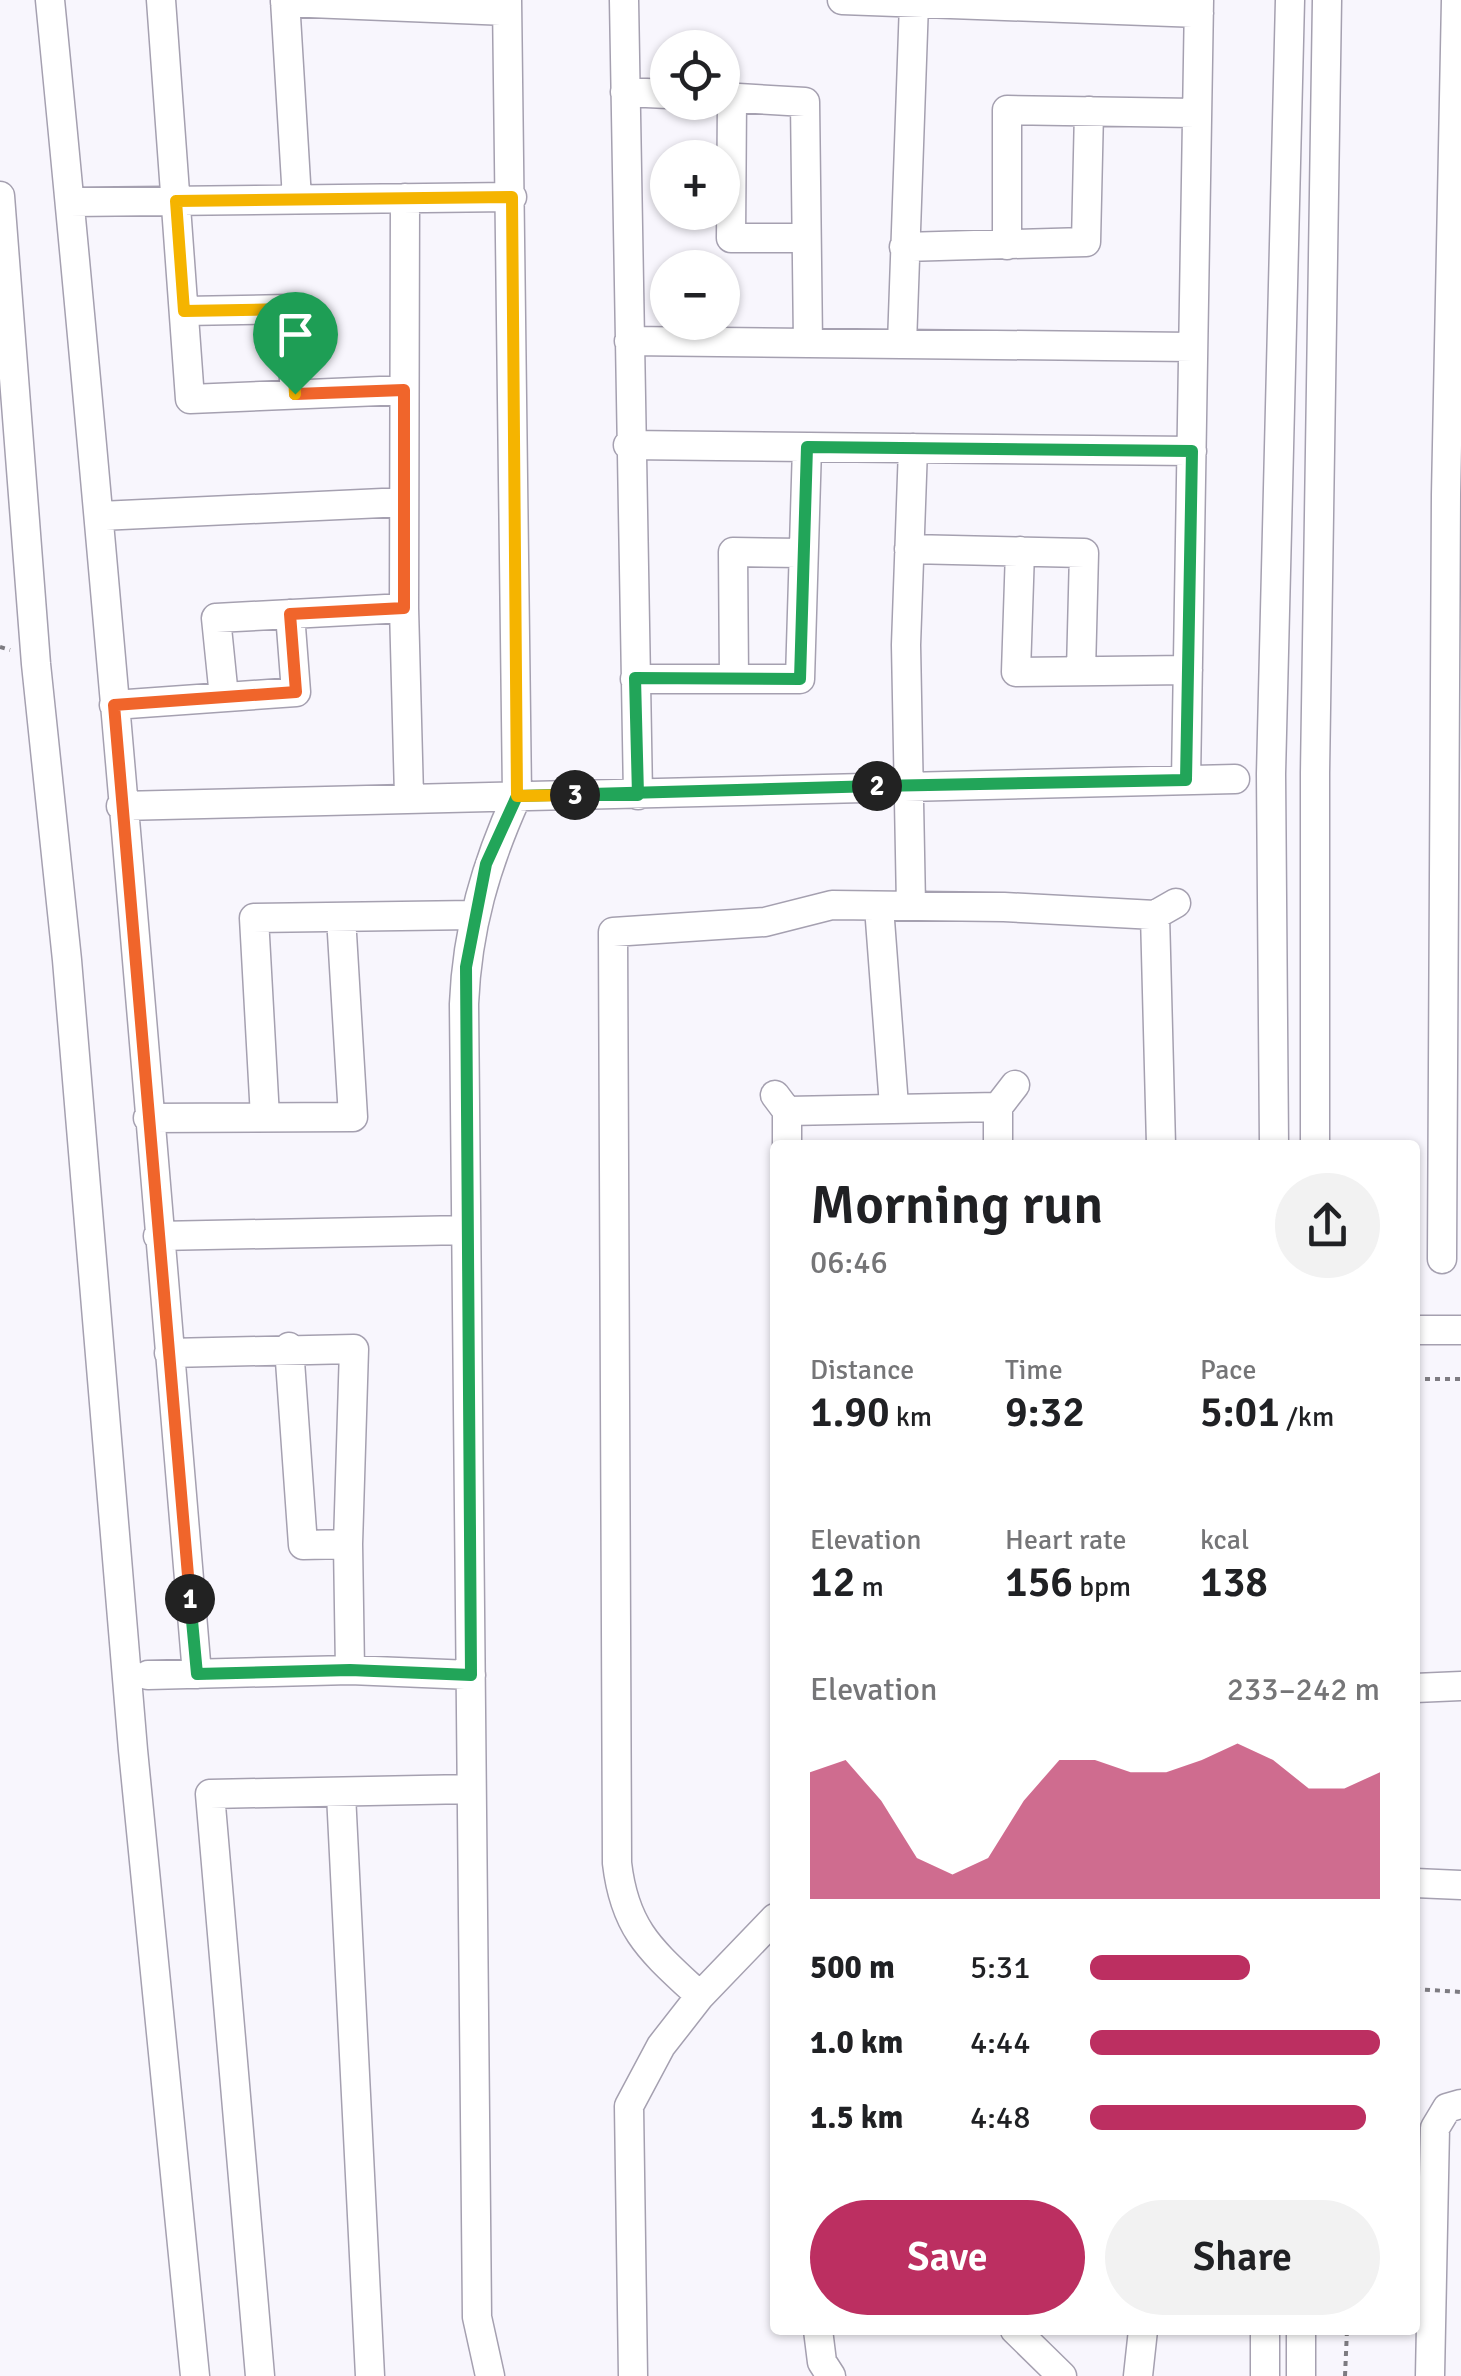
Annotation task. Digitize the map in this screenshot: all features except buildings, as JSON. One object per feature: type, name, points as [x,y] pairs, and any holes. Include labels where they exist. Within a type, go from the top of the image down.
[{"type":"street","points":[[50,0],[100,516],[120,806],[197,1674]]},
{"type":"street","points":[[161,0],[190,398],[404,390]]},
{"type":"street","points":[[624,0],[628,445],[638,795]]},
{"type":"street","points":[[842,0],[1199,7],[1186,780]]},
{"type":"street","points":[[1274,1140],[1271,774],[1290,0]]},
{"type":"street","points":[[1315,1140],[1315,774],[1327,0]]},
{"type":"street","points":[[1442,1260],[1451,1207],[1456,0]]},
{"type":"street","points":[[297,199],[285,1],[507,5],[517,796],[486,864],[474,915],[464,1004],[477,2318],[490,2376]]},
{"type":"street","points":[[902,344],[914,4]]},
{"type":"street","points":[[625,92],[650,93]]},
{"type":"street","points":[[740,99],[805,102],[808,343]]},
{"type":"street","points":[[1007,245],[1007,110],[1195,113]]},
{"type":"street","points":[[904,247],[1086,242],[1089,111]]},
{"type":"street","points":[[728,120],[731,238],[806,238]]},
{"type":"street","points":[[0,196],[36,664],[67,960],[133,1750],[195,2376]]},
{"type":"street","points":[[70,202],[512,197]]},
{"type":"street","points":[[405,198],[404,608],[409,796]]},
{"type":"street","points":[[184,311],[290,309],[295,394]]},
{"type":"street","points":[[629,341],[1193,347]]},
{"type":"street","points":[[628,445],[1192,451]]},
{"type":"street","points":[[635,678],[800,679],[807,447]]},
{"type":"street","points":[[912,904],[909,549],[913,448]]},
{"type":"street","points":[[100,516],[404,502]]},
{"type":"street","points":[[909,549],[1084,552],[1080,671]]},
{"type":"street","points":[[1020,551],[1016,672],[1188,670]]},
{"type":"street","points":[[734,678],[733,552],[802,552]]},
{"type":"street","points":[[224,697],[216,618],[404,608]]},
{"type":"street","points":[[114,705],[296,692],[290,614]]},
{"type":"street","points":[[120,806],[409,796],[638,795],[910,785],[1235,780]]},
{"type":"street","points":[[700,1996],[638,1938],[622,1900],[618,1863],[613,932],[765,922],[832,905],[1166,909],[1161,1140]]},
{"type":"street","points":[[879,907],[894,1106]]},
{"type":"street","points":[[265,1118],[254,918],[474,915]]},
{"type":"street","points":[[148,1118],[353,1117],[341,917]]},
{"type":"street","points":[[786,1140],[781,1103],[894,1106],[1007,1096],[999,1140]]},
{"type":"street","points":[[158,1236],[466,1230]]},
{"type":"street","points":[[1420,1330],[1461,1330]]},
{"type":"street","points":[[170,1352],[290,1347],[354,1349],[348,1544],[350,1670]]},
{"type":"street","points":[[290,1347],[303,1545],[348,1544]]},
{"type":"street","points":[[148,1675],[350,1670],[471,1675]]},
{"type":"street","points":[[1420,1688],[1461,1686]]},
{"type":"street","points":[[260,2376],[210,1794],[471,1789]]},
{"type":"street","points":[[341,1794],[370,2376]]},
{"type":"street","points":[[1420,1884],[1461,1885]]},
{"type":"street","points":[[634,2376],[629,2106],[643,2072],[700,1996],[770,1923]]},
{"type":"street","points":[[1430,2376],[1435,2128],[1447,2108],[1461,2104]]},
{"type":"street","points":[[815,2335],[822,2362],[832,2376]]},
{"type":"street","points":[[1021,2335],[1062,2376]]},
{"type":"street","points":[[1138,2376],[1142,2335]]},
{"type":"street","points":[[1265,2335],[1265,2376]]},
{"type":"street","points":[[1301,2335],[1301,2376]]},
{"type":"path","points":[[1420,1378],[1461,1379]]},
{"type":"path","points":[[1420,1988],[1461,1992]]},
{"type":"path","points":[[1345,2376],[1347,2335]]},
{"type":"route","points":[[295,394],[290,309],[184,311],[176,201],[512,197],[517,796],[638,795],[635,678],[800,679],[807,447],[1192,451],[1186,780],[638,795],[517,796],[486,864],[474,915],[464,1004],[471,1675],[350,1670],[197,1674],[114,705],[296,692],[290,614],[404,608],[404,390],[295,394]]}]
